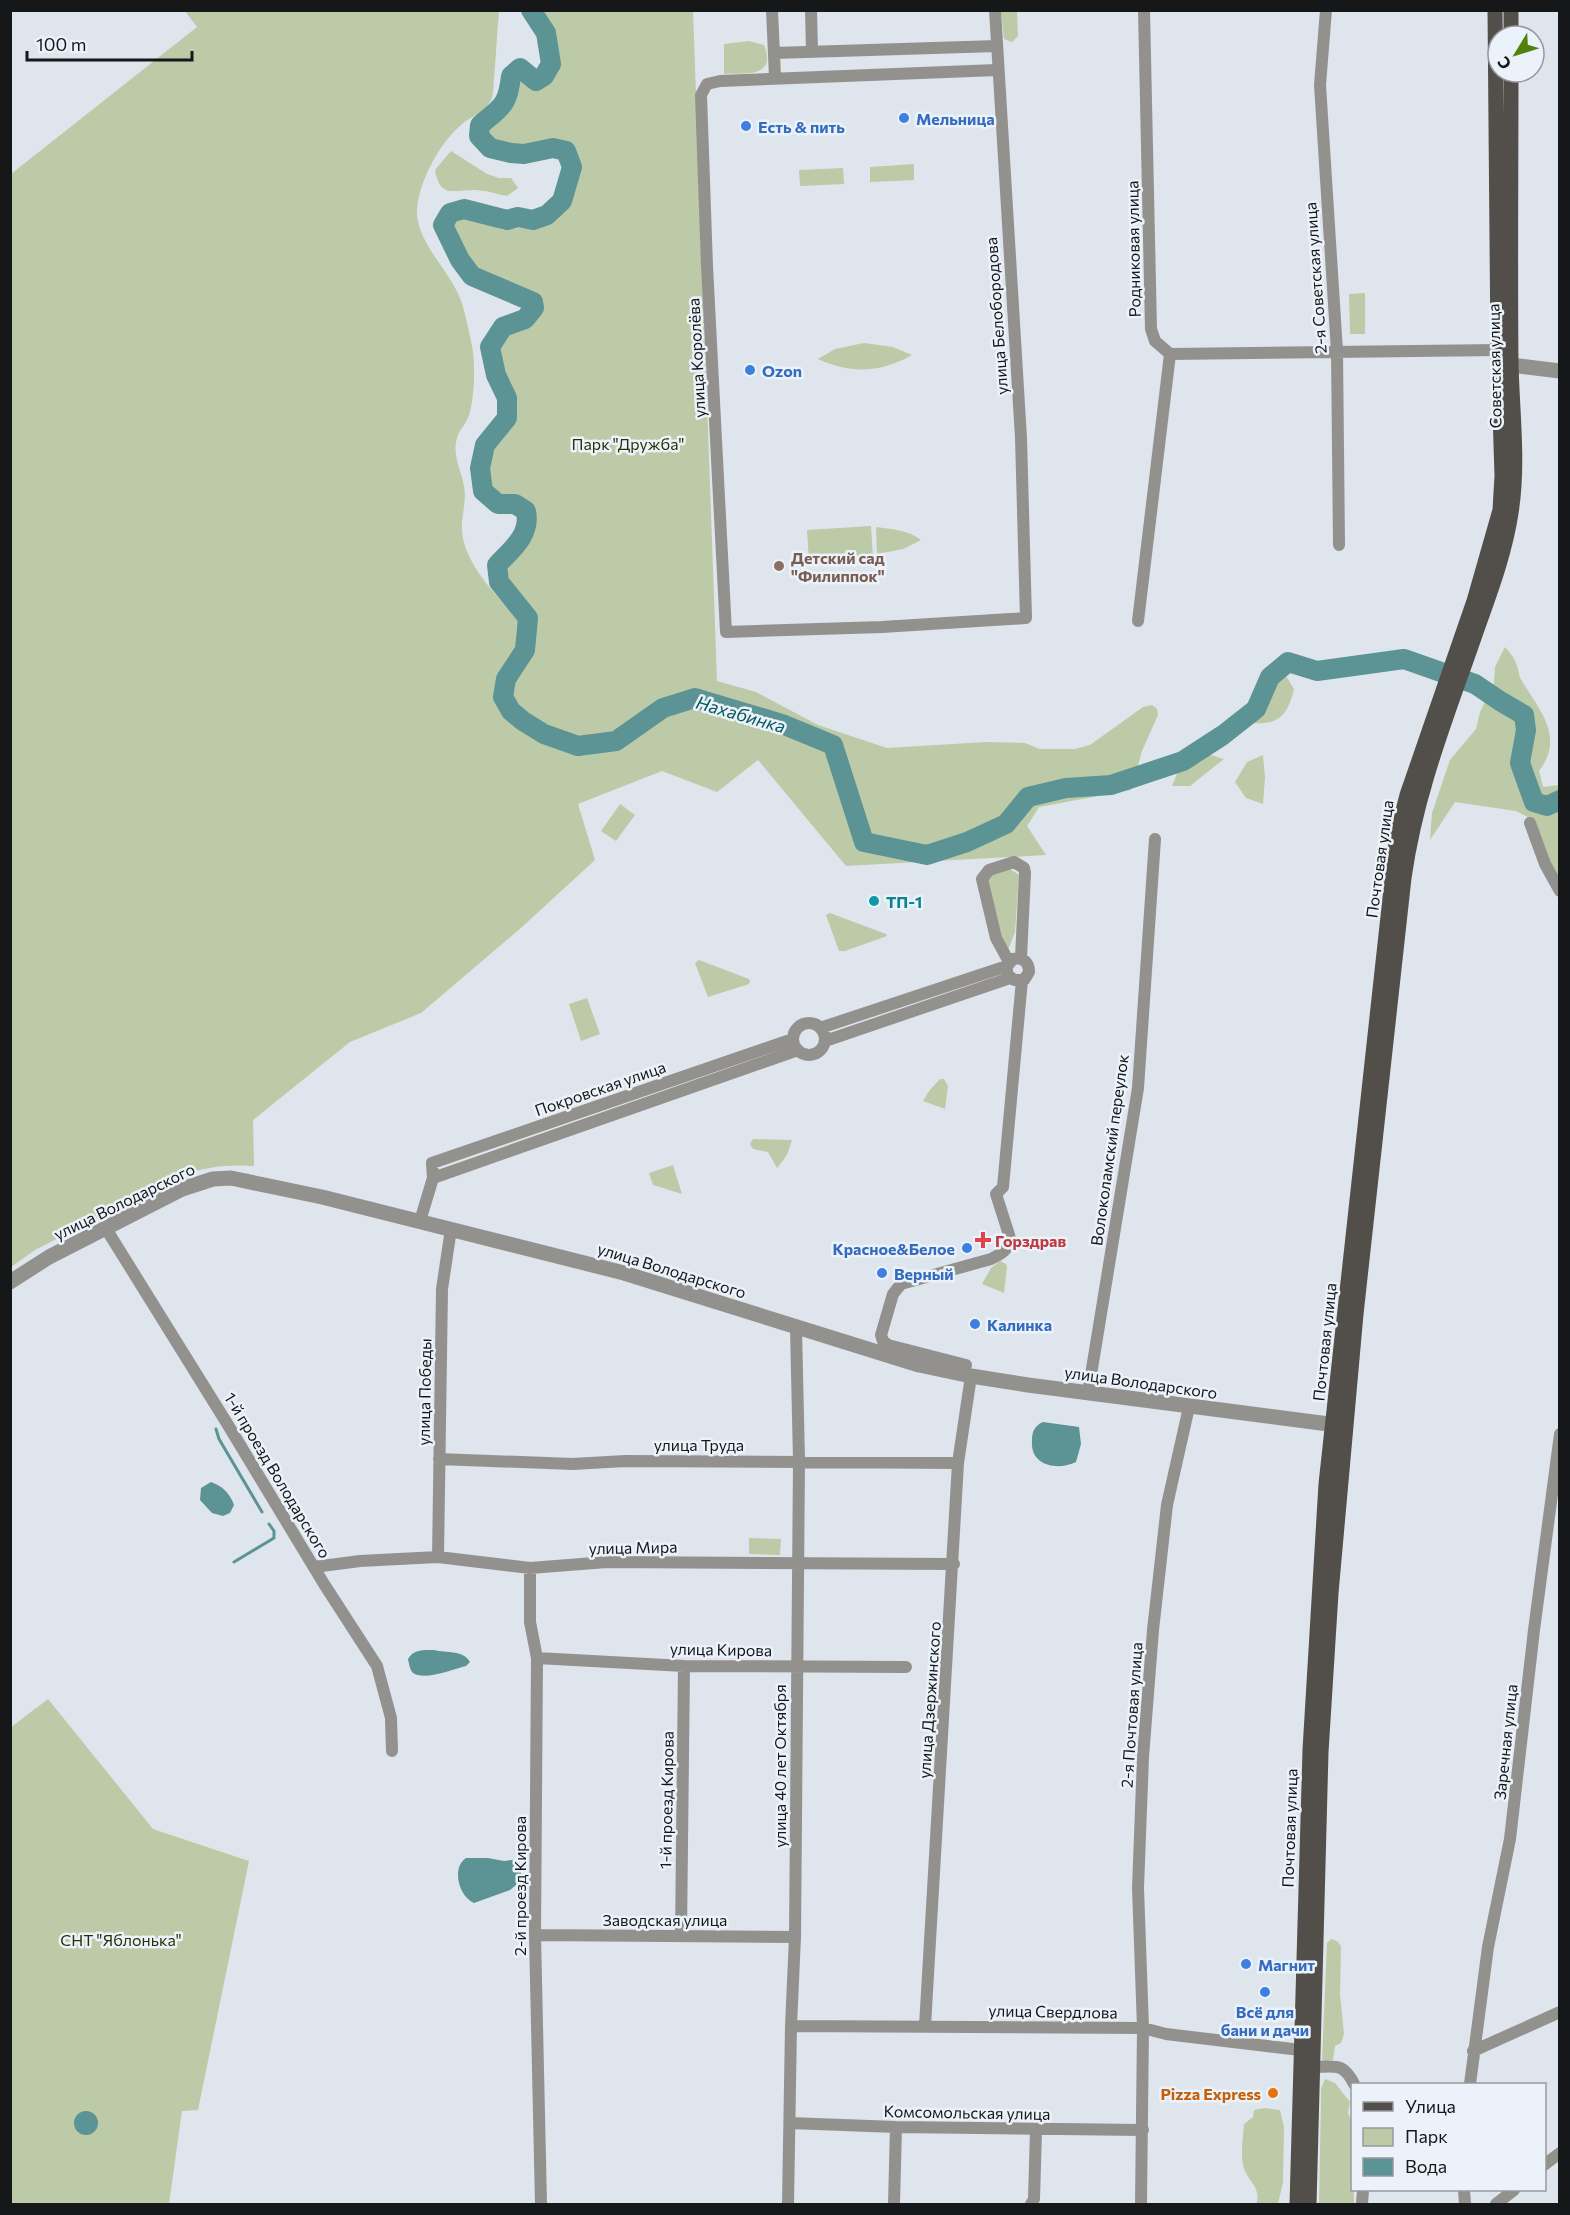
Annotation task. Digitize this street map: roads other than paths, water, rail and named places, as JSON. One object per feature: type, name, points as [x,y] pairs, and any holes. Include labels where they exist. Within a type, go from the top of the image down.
[{"type":"main road","name":"Советская улица","points":[[1463,651],[1474,601],[1500,510],[1503,476],[1498,350],[1495,10]]},
{"type":"main road","name":"Советская улица","points":[[1463,651],[1502,554],[1511,513],[1515,461],[1511,364],[1511,84]]},
{"type":"main road","name":"Почтовая улица","points":[[1307,2051],[1310,1750],[1326,1484],[1340,1425],[1358,1303],[1410,837],[1447,699],[1463,651]]},
{"type":"main road","points":[[1307,2051],[1312,2067],[1309,2205]]},
{"type":"main road","points":[[1296,2205],[1307,2051]]},
{"type":"street","points":[[772,10],[775,77],[998,70]]},
{"type":"street","points":[[811,10],[812,51]]},
{"type":"street","name":"улица Белобородова","points":[[726,632],[882,627],[1026,618],[1021,438],[995,10]]},
{"type":"street","name":"Родниковая улица","points":[[1144,10],[1151,329],[1155,341],[1170,354]]},
{"type":"street","name":"2-я Советская улица","points":[[1326,10],[1320,85],[1337,351],[1338,545]]},
{"type":"street","points":[[774,52],[997,46]]},
{"type":"street","name":"улица Королёва","points":[[726,632],[707,266],[701,96],[707,84],[775,77]]},
{"type":"street","points":[[1137,621],[1170,354],[1498,350]]},
{"type":"street","points":[[1511,364],[1560,371]]},
{"type":"street","points":[[1530,823],[1545,864],[1560,891]]},
{"type":"street","name":"Волоколамский переулок","points":[[1088,1393],[1138,1088],[1155,839]]},
{"type":"street","points":[[967,1376],[966,1365],[888,1346],[881,1335],[893,1294],[901,1284],[990,1259],[999,1255],[1010,1244],[996,1194],[1003,1187],[1014,969],[1025,873],[1024,868],[1014,862],[989,870],[982,879],[996,938],[1014,969]]},
{"type":"street","name":"Покровская улица","points":[[795,1045],[797,1028],[803,1024],[815,1024],[820,1028],[1014,969]]},
{"type":"street","name":"Покровская улица","points":[[795,1045],[809,1055],[815,1054],[825,1041],[1014,969]]},
{"type":"street","points":[[820,1028],[825,1041]]},
{"type":"street","name":"Покровская улица","points":[[420,1221],[433,1178],[432,1163],[795,1045]]},
{"type":"street","name":"Покровская улица","points":[[433,1178],[795,1045]]},
{"type":"street","name":"улица Володарского","points":[[10,1282],[42,1261],[105,1227],[198,1182],[231,1178],[420,1221],[624,1273],[919,1365],[967,1376],[1189,1407],[1340,1425]]},
{"type":"street","name":"1-й проезд Володарского","points":[[105,1227],[377,1666],[391,1718],[392,1751]]},
{"type":"street","name":"улица Победы","points":[[438,1557],[442,1289],[451,1229]]},
{"type":"street","name":"улица 40 лет Октября","points":[[788,2205],[795,1937],[796,1564],[799,1461],[796,1328]]},
{"type":"street","name":"улица Дзержинского","points":[[925,2026],[954,1564],[958,1463],[967,1376]]},
{"type":"street","name":"2-я Почтовая улица","points":[[1141,2205],[1143,2028],[1138,1888],[1143,1757],[1153,1630],[1167,1505],[1189,1407]]},
{"type":"street","name":"Заречная улица","points":[[1470,2083],[1488,1947],[1510,1839],[1533,1630],[1560,1434]]},
{"type":"street","name":"улица Труда","points":[[439,1460],[573,1464],[625,1461],[958,1463]]},
{"type":"street","name":"улица Мира","points":[[314,1567],[360,1561],[438,1557],[530,1568],[607,1562],[954,1564]]},
{"type":"street","name":"2-й проезд Кирова","points":[[530,1568],[530,1622],[537,1658],[535,1935],[541,2205]]},
{"type":"street","name":"улица Кирова","points":[[537,1658],[684,1666],[906,1668]]},
{"type":"street","name":"1-й проезд Кирова","points":[[681,1935],[684,1666]]},
{"type":"street","name":"Заводская улица","points":[[535,1935],[795,1937]]},
{"type":"street","points":[[1473,2051],[1560,2012]]},
{"type":"street","name":"улица Свердлова","points":[[791,2026],[1143,2028],[1176,2036],[1307,2051]]},
{"type":"street","points":[[1312,2067],[1339,2067],[1348,2072],[1353,2083]]},
{"type":"street","name":"Комсомольская улица","points":[[790,2122],[896,2127],[1143,2130]]},
{"type":"street","points":[[894,2205],[896,2127]]},
{"type":"street","points":[[1031,2205],[1034,2199],[1036,2130]]},
{"type":"street","points":[[1496,2205],[1513,2191]]},
{"type":"water","points":[[1043,1422],[1079,1427],[1081,1444],[1076,1462],[1054,1466],[1040,1461],[1033,1449],[1032,1435],[1036,1427]]},
{"type":"water","points":[[211,1482],[222,1488],[230,1497],[234,1505],[230,1513],[223,1516],[212,1513],[200,1500],[201,1488]]},
{"type":"water","points":[[434,1650],[464,1655],[470,1662],[466,1666],[439,1674],[424,1676],[413,1673],[408,1659],[410,1656],[419,1651]]},
{"type":"water","points":[[466,1858],[504,1861],[519,1859],[522,1880],[510,1890],[474,1903],[464,1895],[459,1882],[459,1868]]},
{"type":"water","points":[[86,2111],[95,2114],[98,2123],[95,2132],[86,2135],[77,2132],[74,2123],[77,2114]]},
{"type":"waterway","name":"Нахабинка","points":[[531,10],[546,33],[551,64],[544,76],[536,81],[520,68],[511,76],[505,100],[480,125],[479,136],[490,148],[511,153],[524,154],[553,148],[566,151],[572,167],[562,201],[547,215],[533,220],[518,217],[507,220],[464,209],[450,213],[443,225],[460,260],[472,276],[533,302],[534,308],[525,319],[503,327],[490,347],[496,375],[507,398],[507,418],[485,445],[480,468],[483,491],[498,504],[515,504],[526,511],[527,520],[523,534],[497,565],[499,582],[528,618],[525,650],[506,679],[503,697],[511,711],[523,721],[544,734],[578,746],[616,741],[663,708],[695,698],[782,724],[833,745],[864,842],[927,855],[967,842],[1006,824],[1028,797],[1066,788],[1111,785],[1183,761],[1223,735],[1256,709],[1270,677],[1288,662],[1317,671],[1404,659],[1475,684],[1524,715],[1526,730],[1520,763],[1534,802],[1547,806],[1560,800]]},
{"type":"waterway","points":[[216,1429],[219,1439],[262,1512]]},
{"type":"waterway","points":[[234,1562],[274,1538],[274,1531],[269,1524]]},
{"type":"place","name":"Мельница","points":[[904,118]]},
{"type":"place","name":"Есть & пить","points":[[746,126]]},
{"type":"place","name":"Ozon","points":[[750,370]]},
{"type":"place","name":"Детский сад \"Филиппок\"","points":[[779,566]]},
{"type":"place","name":"ТП-1","points":[[874,901]]},
{"type":"place","name":"Горздрав","points":[[983,1240]]},
{"type":"place","name":"Красное&Белое","points":[[967,1248]]},
{"type":"place","name":"Верный","points":[[882,1273]]},
{"type":"place","name":"Калинка","points":[[975,1324]]},
{"type":"place","name":"Магнит","points":[[1246,1964]]},
{"type":"place","name":"Всё для бани и дачи","points":[[1265,1992]]},
{"type":"place","name":"Pizza Express","points":[[1273,2093]]},
{"type":"park label","name":"Парк \"Дружба\"","points":[[628,443]]},
{"type":"park label","name":"СНТ \"Яблонька\"","points":[[121,1939]]}]
